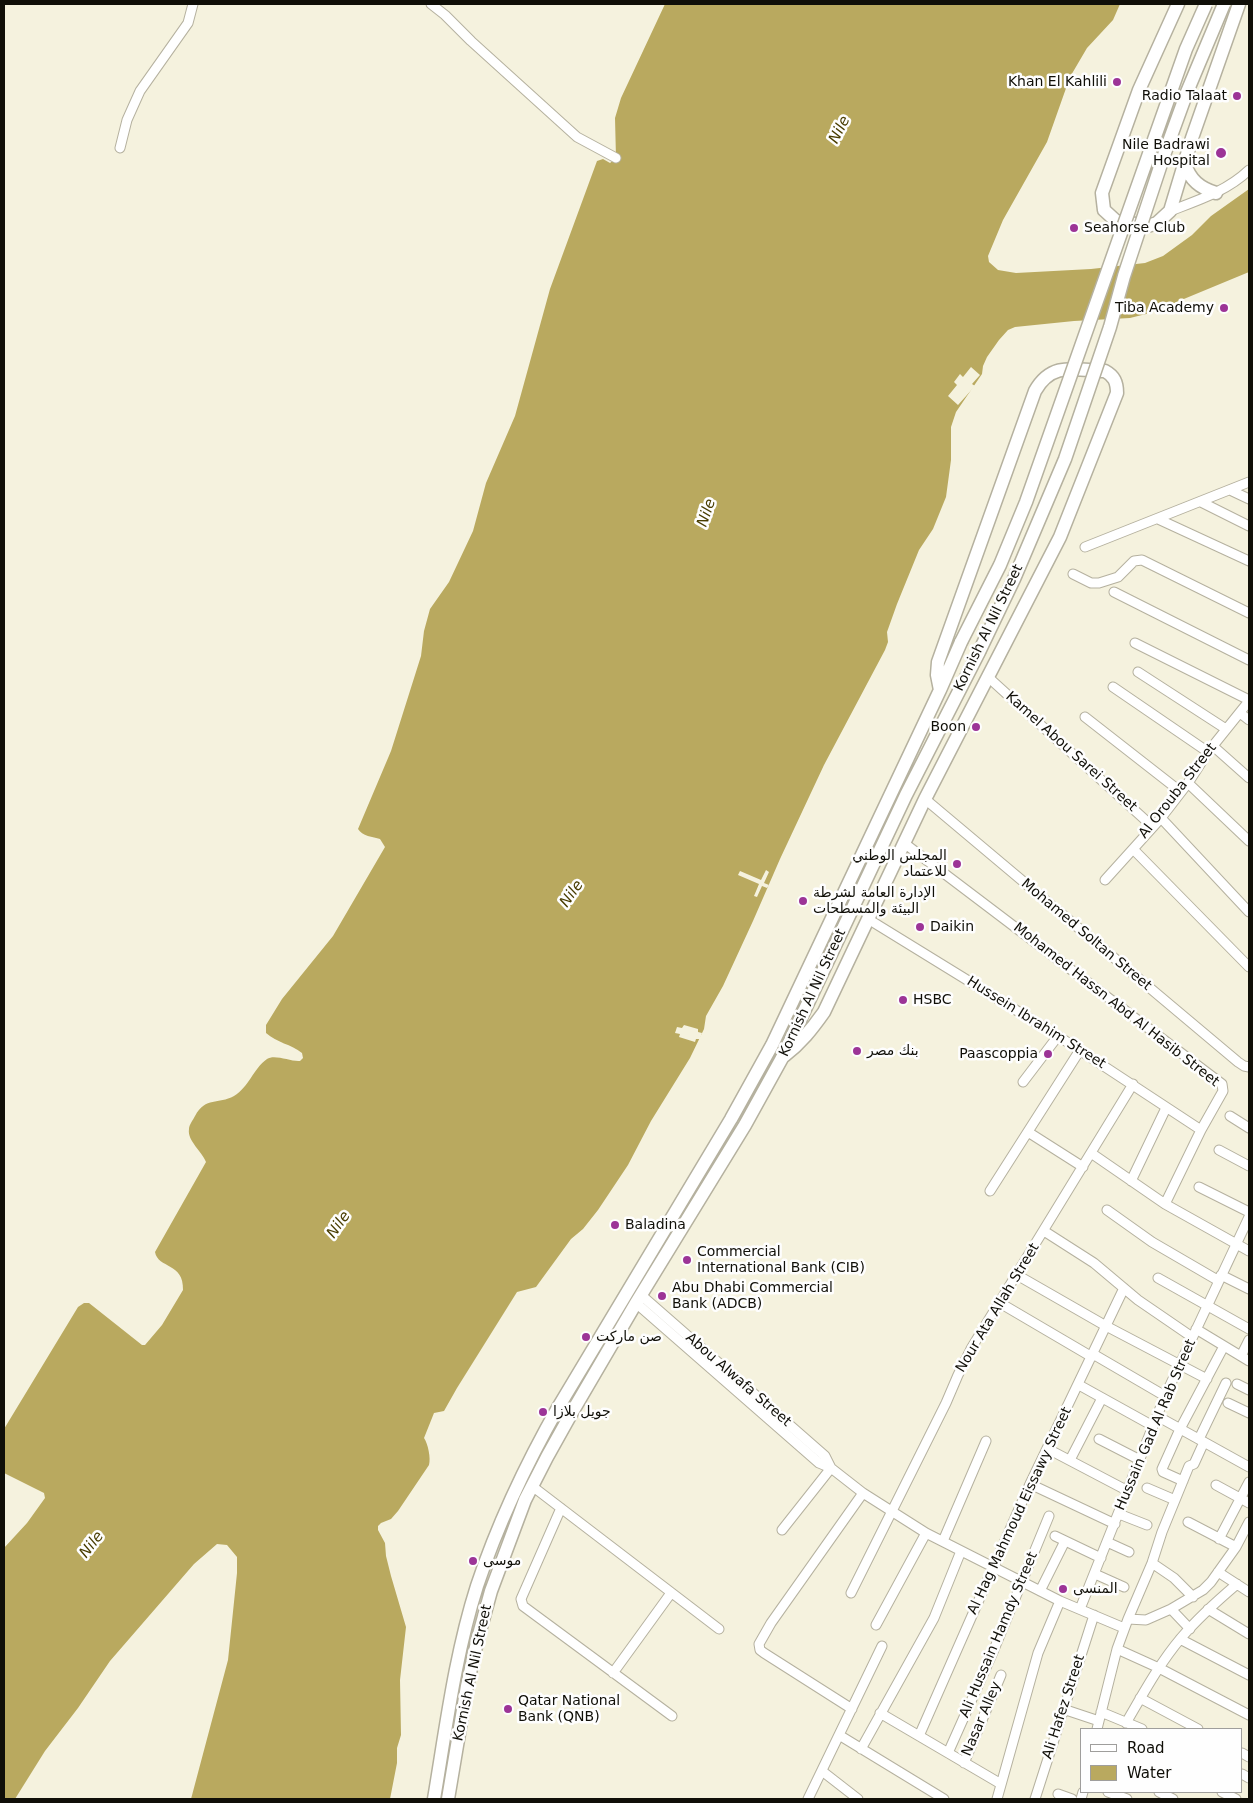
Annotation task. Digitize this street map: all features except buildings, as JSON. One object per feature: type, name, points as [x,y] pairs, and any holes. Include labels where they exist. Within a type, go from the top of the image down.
[{"type":"highway","points":[[1178,4],[1139,90],[1104,188],[1102,199],[1104,210],[1116,221],[1148,226],[1157,223],[1170,210],[1192,138],[1239,4]]},
{"type":"highway","name":"Kornish Al Nil Street","points":[[434,1799],[453,1684],[464,1635],[480,1579],[512,1494],[534,1449],[731,1119],[772,1045],[1000,565],[1026,502],[1186,49],[1206,4]]},
{"type":"highway","name":"Kornish Al Nil Street","points":[[448,1799],[468,1686],[490,1591],[532,1486],[639,1299],[745,1125],[782,1058],[906,795],[1014,579],[1065,459],[1110,327],[1124,276],[1167,148],[1187,92],[1224,4]]},
{"type":"highway","points":[[1185,164],[1193,180],[1199,186],[1216,194]]},
{"type":"highway","points":[[782,1058],[798,1045],[824,1012],[925,799],[1060,536],[1116,392],[1117,386],[1111,374],[1105,371],[1060,369],[1049,373],[1035,391],[938,662],[937,674],[940,690]]},
{"type":"highway","points":[[906,795],[913,825]]},
{"type":"street","points":[[120,148],[127,120],[140,91],[188,23],[193,4]]},
{"type":"street","points":[[431,4],[446,15],[471,41],[577,137],[616,158]]},
{"type":"street","points":[[1170,210],[1216,194],[1230,186],[1249,170]]},
{"type":"street","points":[[1085,547],[1249,482]]},
{"type":"street","points":[[1230,490],[1249,499]]},
{"type":"street","points":[[1201,502],[1249,526]]},
{"type":"street","points":[[1158,519],[1249,562]]},
{"type":"street","points":[[1073,574],[1091,583],[1099,583],[1118,577],[1134,561],[1142,560],[1249,613]]},
{"type":"street","points":[[1114,592],[1249,660]]},
{"type":"street","points":[[1135,643],[1249,700]]},
{"type":"street","points":[[1138,672],[1226,730]]},
{"type":"street","name":"Kamel Abou Sarei Street","points":[[988,677],[1153,827]]},
{"type":"street","points":[[1113,687],[1211,749],[1249,778]]},
{"type":"street","name":"Al Orouba Street","points":[[1105,880],[1182,792],[1211,749],[1249,700]]},
{"type":"street","points":[[1240,713],[1249,720]]},
{"type":"street","points":[[1085,717],[1182,792]]},
{"type":"street","points":[[1188,783],[1249,841]]},
{"type":"street","name":"Mohamed Soltan Street","points":[[925,799],[1238,1062],[1249,1067]]},
{"type":"street","points":[[1161,818],[1249,912]]},
{"type":"street","name":"Mohamed Hassn Abd Al Hasib Street","points":[[904,843],[1222,1084],[1224,1091],[1201,1130],[1165,1204]]},
{"type":"street","points":[[1133,849],[1249,967]]},
{"type":"street","name":"Hussein Ibrahim Street","points":[[868,919],[1058,1036],[1201,1130]]},
{"type":"street","points":[[1023,1082],[1058,1036]]},
{"type":"street","points":[[990,1191],[1080,1050]]},
{"type":"street","name":"Nour Ata Allah Street","points":[[851,1593],[972,1347],[1133,1084]]},
{"type":"street","points":[[1131,1181],[1166,1108]]},
{"type":"street","points":[[1230,1116],[1249,1128]]},
{"type":"street","points":[[1028,1132],[1083,1166]]},
{"type":"street","points":[[1219,1150],[1249,1166]]},
{"type":"street","points":[[1091,1154],[1165,1204],[1249,1251]]},
{"type":"street","points":[[1199,1188],[1249,1212]]},
{"type":"street","points":[[1107,1210],[1152,1242],[1220,1278],[1249,1289]]},
{"type":"street","name":"Hussain Gad Al Rab Street","points":[[1080,1609],[1165,1396],[1249,1217]]},
{"type":"street","points":[[1044,1231],[1094,1263],[1138,1300],[1194,1333],[1224,1346],[1245,1358],[1249,1340]]},
{"type":"street","points":[[1017,1275],[1106,1326],[1207,1379]]},
{"type":"street","points":[[1158,1278],[1249,1329]]},
{"type":"street","name":"Al Hag Mahmoud Eissawy Street","points":[[919,1736],[1030,1484],[1124,1288]]},
{"type":"street","name":"Abou Alwafa Street","points":[[639,1299],[819,1463],[831,1468],[892,1513],[926,1533],[1060,1601],[1094,1615],[1126,1623]]},
{"type":"street","points":[[1000,1303],[1165,1396]]},
{"type":"street","points":[[1183,1481],[1162,1471],[1180,1429],[1224,1346]]},
{"type":"street","points":[[1099,1721],[1117,1649],[1126,1623],[1152,1563],[1189,1466],[1195,1463],[1201,1441],[1226,1383]]},
{"type":"street","points":[[1237,1384],[1249,1390]]},
{"type":"street","points":[[1079,1385],[1153,1426]]},
{"type":"street","points":[[1070,1460],[1102,1398]]},
{"type":"street","points":[[1228,1403],[1249,1413]]},
{"type":"street","points":[[1157,1416],[1201,1441],[1248,1464]]},
{"type":"street","points":[[1099,1439],[1140,1460]]},
{"type":"street","points":[[943,1541],[986,1441]]},
{"type":"street","points":[[1048,1448],[1128,1491]]},
{"type":"street","points":[[782,1530],[831,1468]]},
{"type":"street","points":[[1219,1539],[1249,1482]]},
{"type":"street","points":[[1030,1484],[1115,1524]]},
{"type":"street","points":[[1216,1485],[1249,1503]]},
{"type":"street","points":[[532,1486],[719,1629]]},
{"type":"street","points":[[1147,1488],[1175,1500]]},
{"type":"street","points":[[852,1709],[764,1653],[760,1650],[759,1644],[771,1623],[863,1493]]},
{"type":"street","points":[[561,1508],[522,1599],[522,1603],[526,1609],[672,1716]]},
{"type":"street","points":[[1119,1514],[1147,1525]]},
{"type":"street","name":"Ali Hussain Hamdy Street","points":[[948,1753],[993,1652],[1048,1516]]},
{"type":"street","points":[[1188,1522],[1236,1547]]},
{"type":"street","points":[[1126,1623],[1146,1620],[1171,1609],[1193,1596],[1211,1582],[1236,1547],[1249,1522]]},
{"type":"street","points":[[876,1625],[926,1533]]},
{"type":"street","points":[[1055,1536],[1101,1558]]},
{"type":"street","points":[[1040,1590],[1065,1540]]},
{"type":"street","points":[[1107,1542],[1129,1552]]},
{"type":"street","points":[[861,1748],[934,1618],[961,1550]]},
{"type":"street","points":[[1152,1563],[1174,1578],[1193,1596]]},
{"type":"street","points":[[1218,1572],[1249,1592]]},
{"type":"street","points":[[1094,1574],[1124,1587]]},
{"type":"street","points":[[1126,1723],[1159,1668],[1180,1639],[1208,1609],[1237,1584]]},
{"type":"street","points":[[613,1673],[671,1593]]},
{"type":"street","points":[[997,1799],[1038,1653],[1060,1601]]},
{"type":"street","points":[[1171,1609],[1190,1629]]},
{"type":"street","points":[[1208,1609],[1249,1634]]},
{"type":"street","name":"Ali Hafez Street","points":[[1034,1799],[1094,1615]]},
{"type":"street","points":[[1180,1639],[1249,1675]]},
{"type":"street","points":[[808,1799],[882,1646]]},
{"type":"street","points":[[1117,1649],[1159,1668],[1249,1715]]},
{"type":"street","name":"Nasar Alley","points":[[964,1763],[1001,1675]]},
{"type":"street","points":[[1140,1698],[1196,1728]]},
{"type":"street","points":[[1062,1709],[1099,1721],[1126,1723],[1139,1728]]},
{"type":"street","points":[[880,1714],[1001,1784]]},
{"type":"street","points":[[839,1735],[944,1799]]},
{"type":"street","points":[[822,1772],[858,1799]]},
{"type":"street","points":[[1111,1793],[1127,1799]]},
{"type":"street","points":[[1162,1793],[1173,1799]]},
{"type":"street","points":[[1224,1793],[1236,1799]]},
{"type":"street","points":[[1058,1794],[1072,1799]]},
{"type":"water","name":"Nile","points":[[665,4],[1120,4],[1113,20],[1087,48],[1070,77],[1047,142],[1003,220],[988,256],[989,262],[998,270],[1016,273],[1091,269],[1145,263],[1163,256],[1192,235],[1211,216],[1249,189],[1249,272],[1150,313],[1130,318],[1074,321],[1015,327],[1008,330],[987,357],[982,374],[956,412],[951,427],[951,460],[946,497],[933,529],[919,550],[897,604],[887,632],[888,642],[885,650],[824,765],[723,986],[706,1016],[704,1029],[690,1058],[651,1121],[628,1165],[598,1210],[583,1229],[571,1239],[536,1287],[517,1292],[444,1411],[434,1413],[424,1438],[429,1451],[429,1465],[398,1511],[391,1519],[378,1526],[378,1530],[385,1543],[391,1576],[406,1627],[400,1680],[401,1735],[397,1748],[397,1763],[390,1799],[191,1799],[228,1660],[237,1573],[237,1557],[227,1545],[217,1544],[194,1564],[110,1661],[78,1708],[45,1751],[15,1799],[4,1799],[4,1548],[27,1523],[45,1498],[44,1493],[4,1473],[4,1429],[78,1307],[84,1303],[89,1303],[142,1345],[145,1345],[162,1325],[183,1290],[179,1275],[161,1261],[155,1252],[206,1162],[190,1138],[189,1129],[191,1122],[203,1106],[208,1103],[228,1099],[239,1092],[267,1059],[274,1057],[300,1061],[303,1058],[302,1053],[298,1050],[266,1033],[266,1025],[282,999],[333,936],[385,847],[380,839],[365,835],[358,829],[391,751],[421,656],[424,631],[430,609],[449,582],[473,531],[486,483],[515,416],[550,289],[597,161],[603,159],[610,163],[616,158],[615,118],[621,98]]},
{"type":"pier","points":[[971,367],[980,375],[972,384],[975,386],[958,405],[948,396],[957,385],[954,382],[960,374],[963,377]]},
{"type":"pier","points":[[766,870],[769,872],[764,883],[769,885],[767,888],[762,886],[757,897],[754,896],[759,884],[738,875],[740,871],[761,880]]},
{"type":"pier","points":[[684,1025],[698,1029],[698,1032],[702,1033],[700,1039],[696,1039],[695,1042],[679,1037],[680,1034],[675,1033],[677,1027],[682,1028]]},
{"type":"place","name":"Khan El Kahlili","points":[[1117,82]]},
{"type":"place","name":"Radio Talaat","points":[[1237,96]]},
{"type":"place","name":"Nile Badrawi Hospital","points":[[1221,153]]},
{"type":"place","name":"Seahorse Club","points":[[1074,228]]},
{"type":"place","name":"Tiba Academy","points":[[1224,308]]},
{"type":"place","name":"Boon","points":[[976,727]]},
{"type":"place","name":"المجلس الوطني للاعتماد","points":[[957,864]]},
{"type":"place","name":"الإدارة العامة لشرطة البيئة والمسطحات","points":[[803,901]]},
{"type":"place","name":"Daikin","points":[[920,927]]},
{"type":"place","name":"HSBC","points":[[903,1000]]},
{"type":"place","name":"بنك مصر","points":[[857,1051]]},
{"type":"place","name":"Paascoppia","points":[[1048,1054]]},
{"type":"place","name":"Baladina","points":[[615,1225]]},
{"type":"place","name":"Commercial International Bank (CIB)","points":[[687,1260]]},
{"type":"place","name":"Abu Dhabi Commercial Bank (ADCB)","points":[[662,1296]]},
{"type":"place","name":"صن ماركت","points":[[586,1337]]},
{"type":"place","name":"جويل بلازا","points":[[543,1412]]},
{"type":"place","name":"موسى","points":[[473,1561]]},
{"type":"place","name":"المنسى","points":[[1063,1589]]},
{"type":"place","name":"Qatar National Bank (QNB)","points":[[508,1709]]}]
